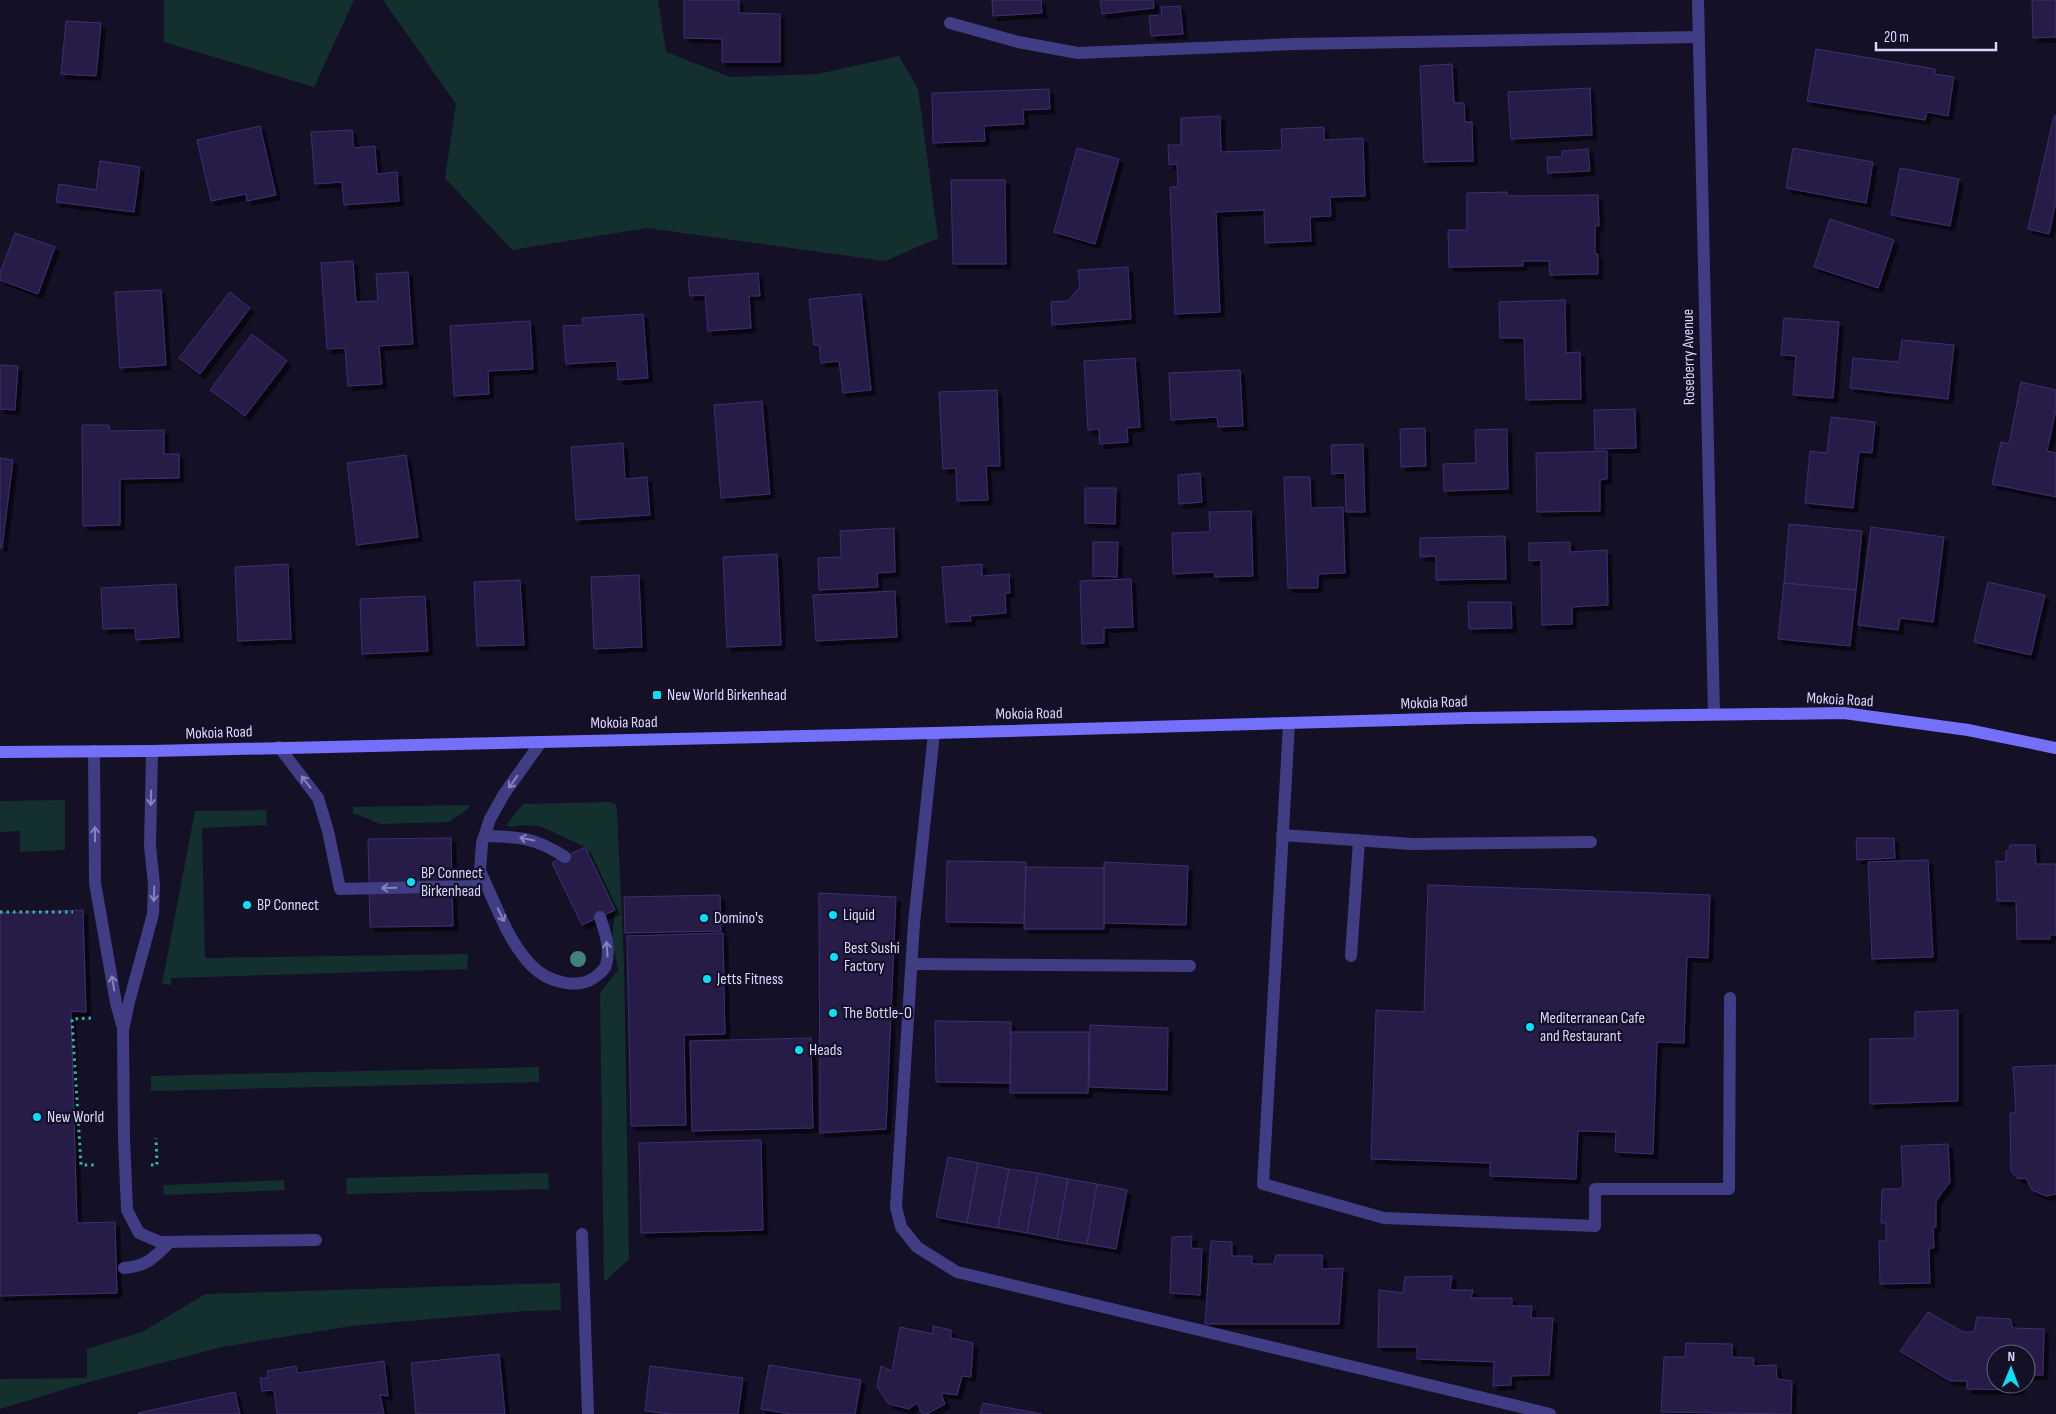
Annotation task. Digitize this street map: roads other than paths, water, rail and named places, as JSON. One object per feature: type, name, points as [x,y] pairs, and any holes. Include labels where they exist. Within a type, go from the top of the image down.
[{"type":"main road","name":"Mokoia Road","points":[[0,752],[152,751],[934,733],[1469,718],[1714,714],[1844,714],[1968,730],[2056,748]]},
{"type":"street","name":"Roseberry Avenue","points":[[1698,0],[1714,714]]},
{"type":"street","points":[[950,24],[1018,42],[1078,53],[1294,44],[1699,36]]},
{"type":"street","points":[[1289,724],[1263,1184],[1384,1218],[1595,1226],[1595,1188],[1729,1189],[1730,998]]},
{"type":"street","points":[[934,733],[922,833],[896,1208],[901,1228],[917,1247],[957,1272],[1550,1414]]},
{"type":"street","points":[[279,747],[318,798],[328,831],[340,889],[474,886],[480,871],[484,836],[490,819],[504,794],[541,742]]},
{"type":"street","points":[[94,750],[95,882],[116,1003],[123,1030]]},
{"type":"street","points":[[152,751],[150,846],[154,884],[153,914],[123,1030],[127,1210],[138,1233],[160,1242],[316,1240]]},
{"type":"street","points":[[1282,835],[1412,844],[1591,842]]},
{"type":"street","points":[[484,836],[525,838],[539,842],[565,857]]},
{"type":"street","points":[[1351,956],[1359,841]]},
{"type":"street","points":[[480,871],[518,949],[536,970],[552,979],[576,984],[594,979],[605,968],[608,954],[606,934],[600,917]]},
{"type":"street","points":[[912,964],[1190,966]]},
{"type":"street","points":[[582,1234],[588,1414]]},
{"type":"street","points":[[124,1268],[140,1266],[152,1260],[170,1242]]},
{"type":"place","name":"New World Birkenhead","points":[[657,695]]},
{"type":"place","name":"BP Connect Birkenhead","points":[[411,882]]},
{"type":"place","name":"BP Connect","points":[[247,905]]},
{"type":"place","name":"Liquid","points":[[833,915]]},
{"type":"place","name":"Domino's","points":[[704,918]]},
{"type":"place","name":"Best Sushi Factory","points":[[834,957]]},
{"type":"place","name":"Jetts Fitness","points":[[707,979]]},
{"type":"place","name":"The Bottle-O","points":[[833,1013]]},
{"type":"place","name":"Mediterranean Cafe and Restaurant","points":[[1530,1027]]},
{"type":"place","name":"Heads","points":[[799,1050]]},
{"type":"place","name":"New World","points":[[37,1117]]}]
